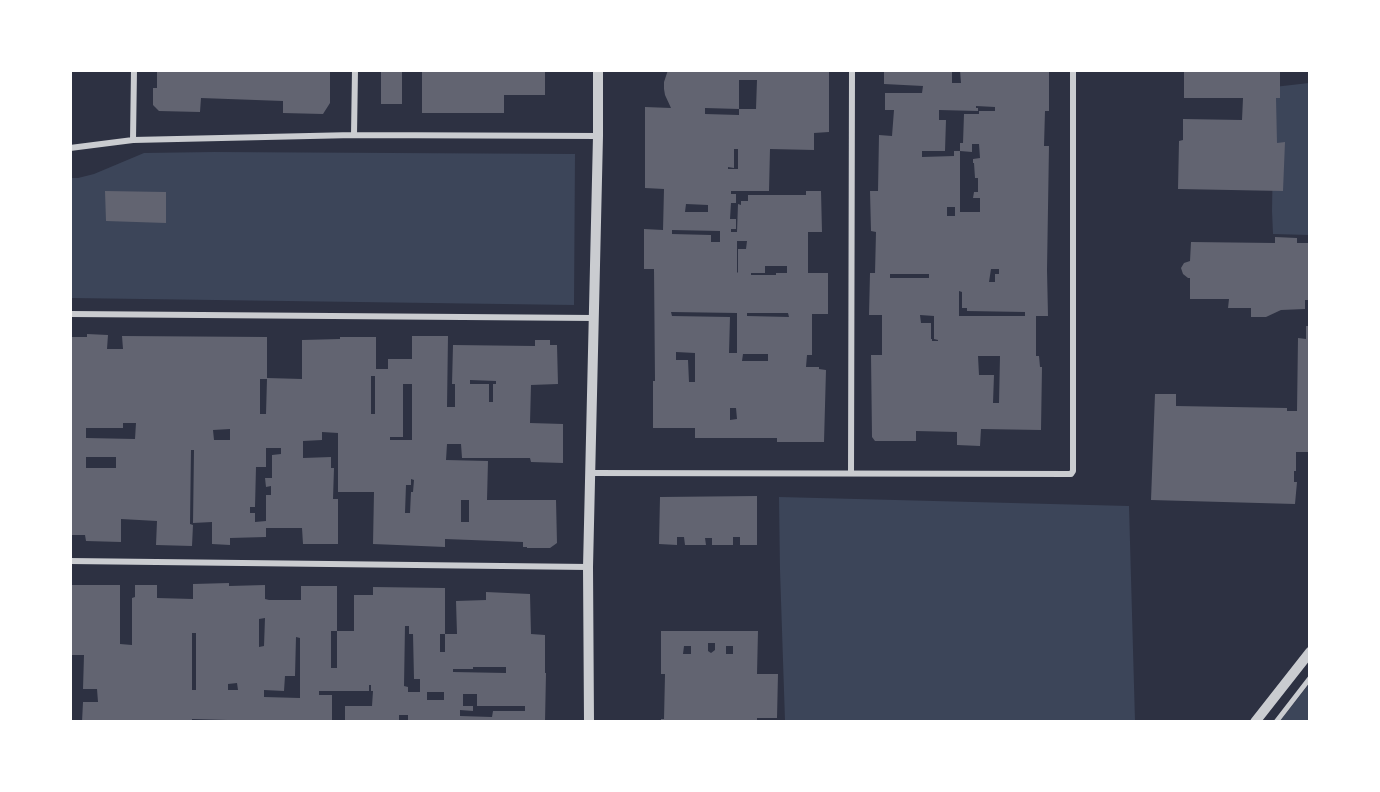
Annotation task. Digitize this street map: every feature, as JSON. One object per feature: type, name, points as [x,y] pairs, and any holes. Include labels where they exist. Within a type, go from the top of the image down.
[{"type":"street","points":[[133,140],[134,70]]},
{"type":"street","points":[[354,135],[355,70]]},
{"type":"street","points":[[589,722],[588,567],[598,70]]},
{"type":"street","points":[[850,473],[852,70]]},
{"type":"street","points":[[591,473],[1071,474],[1073,70]]},
{"type":"street","points":[[70,148],[133,140],[354,135],[598,136]]},
{"type":"street","points":[[70,314],[594,318]]},
{"type":"street","points":[[70,561],[588,567]]},
{"type":"street","points":[[1255,722],[1310,652]]},
{"type":"street","points":[[1276,722],[1310,678]]},
{"type":"shaded area","points":[[1309,83],[1309,235],[1273,234],[1274,87]]},
{"type":"shaded area","points":[[144,153],[575,154],[574,305],[71,298],[71,178],[94,174]]},
{"type":"shaded area","points":[[779,497],[1129,506],[1135,721],[785,721]]},
{"type":"shaded area","points":[[1309,684],[1309,721],[1280,721]]},
{"type":"building","points":[[157,70],[201,72],[201,70],[330,70],[330,103],[323,114],[283,113],[283,101],[201,98],[200,112],[159,111],[153,105],[153,88],[157,88]]},
{"type":"building","points":[[381,70],[402,70],[402,104],[381,104]]},
{"type":"building","points":[[422,70],[545,70],[545,95],[504,95],[504,113],[422,113]]},
{"type":"building","points":[[668,70],[829,70],[829,132],[814,133],[814,150],[770,149],[769,191],[731,191],[731,194],[736,194],[736,203],[731,203],[730,219],[736,219],[736,229],[731,229],[731,232],[737,232],[738,204],[741,205],[741,201],[748,201],[748,195],[806,195],[806,191],[821,191],[822,232],[808,232],[808,273],[828,273],[828,314],[812,314],[812,355],[807,355],[806,367],[819,367],[819,369],[826,370],[824,442],[777,442],[777,438],[695,438],[695,428],[653,428],[654,269],[644,269],[644,229],[663,230],[664,189],[645,188],[645,107],[671,108],[665,95],[664,82]],"holes":[[[739,80],[757,80],[756,109],[739,109]],[[705,108],[739,109],[739,115],[705,114]],[[734,149],[738,149],[738,169],[728,169],[728,167],[734,168]],[[686,204],[708,205],[708,212],[685,212]],[[672,230],[720,231],[720,242],[711,242],[711,235],[672,234]],[[737,241],[747,241],[746,249],[738,249],[738,272],[737,273]],[[765,266],[787,266],[787,273],[751,275],[751,273],[765,273]],[[671,312],[737,313],[737,353],[729,353],[730,317],[672,316]],[[747,313],[788,313],[789,317],[747,316]],[[676,352],[695,353],[695,382],[689,382],[688,360],[676,360]],[[743,354],[768,354],[768,361],[742,361]],[[730,408],[736,408],[737,419],[730,420]]]},
{"type":"building","points":[[884,70],[952,70],[952,83],[961,83],[960,70],[1049,71],[1049,111],[1045,111],[1044,146],[1049,146],[1048,316],[1036,316],[1036,356],[1039,356],[1040,367],[1042,367],[1041,430],[981,429],[980,446],[957,445],[957,432],[916,431],[916,441],[875,441],[872,437],[871,355],[882,355],[882,315],[869,315],[870,273],[875,273],[876,232],[871,231],[870,191],[878,191],[879,135],[892,136],[894,110],[885,110],[885,93],[922,93],[923,86],[884,84]],"holes":[[[976,106],[995,107],[995,111],[964,114],[963,143],[960,143],[960,151],[954,151],[954,156],[922,157],[922,151],[945,151],[946,120],[939,120],[939,110],[978,111]],[[972,144],[979,144],[980,158],[973,159],[975,178],[978,178],[978,192],[974,192],[973,198],[980,198],[980,212],[960,212],[960,151],[972,152]],[[947,207],[955,207],[955,216],[947,216]],[[991,269],[999,269],[999,274],[995,274],[995,282],[989,282]],[[890,274],[929,274],[929,278],[890,278]],[[959,291],[962,292],[962,308],[967,308],[967,311],[1025,312],[1025,316],[959,316]],[[920,315],[934,316],[934,339],[938,341],[931,339],[931,323],[921,323]],[[978,356],[1000,356],[999,403],[993,403],[994,375],[979,375]]]},
{"type":"building","points":[[1184,70],[1280,70],[1280,98],[1276,98],[1277,143],[1285,142],[1283,191],[1178,189],[1179,141],[1183,140],[1183,119],[1242,120],[1243,98],[1184,98]]},
{"type":"building","points":[[105,191],[166,192],[166,223],[106,221]]},
{"type":"building","points":[[1275,237],[1297,238],[1297,243],[1310,243],[1310,300],[1305,300],[1305,309],[1281,310],[1266,317],[1251,317],[1251,308],[1228,308],[1229,299],[1190,299],[1190,278],[1183,274],[1181,268],[1184,263],[1190,261],[1191,242],[1275,243]]},
{"type":"building","points":[[1306,326],[1310,326],[1310,452],[1296,452],[1295,504],[1151,500],[1155,394],[1176,394],[1176,406],[1287,408],[1287,411],[1297,411],[1298,338],[1306,339]]},
{"type":"building","points":[[87,334],[108,335],[107,349],[123,349],[122,336],[267,337],[267,378],[302,379],[302,340],[376,337],[376,369],[388,369],[388,359],[412,359],[412,336],[448,336],[447,407],[455,407],[455,384],[452,384],[453,345],[535,346],[535,340],[550,340],[550,345],[557,345],[558,384],[531,385],[530,423],[563,424],[563,463],[531,462],[530,458],[462,458],[461,444],[447,444],[446,460],[488,461],[487,500],[556,500],[557,543],[550,548],[527,548],[523,547],[523,542],[445,539],[445,547],[373,544],[374,492],[338,492],[338,433],[322,432],[322,440],[303,441],[303,458],[331,457],[331,468],[334,468],[333,499],[338,499],[338,544],[303,544],[302,528],[266,528],[266,537],[230,538],[230,545],[212,544],[212,522],[193,523],[194,450],[191,450],[192,546],[156,545],[157,521],[121,519],[121,542],[86,541],[85,535],[70,535],[70,337],[87,337]],"holes":[[[371,376],[375,376],[375,414],[371,414]],[[260,379],[267,379],[266,414],[260,414]],[[470,380],[496,381],[496,384],[493,384],[493,402],[489,402],[489,384],[470,384]],[[403,384],[412,384],[412,440],[390,440],[390,437],[403,437]],[[123,423],[136,423],[135,439],[86,438],[86,428],[123,428]],[[230,429],[230,440],[214,440],[213,430]],[[266,448],[281,448],[281,454],[272,455],[272,478],[265,478],[266,487],[271,486],[271,495],[266,495],[266,521],[255,522],[255,513],[250,513],[250,507],[255,507],[256,467],[266,467]],[[86,457],[116,457],[116,468],[86,468]],[[411,479],[414,480],[410,513],[405,513],[406,485],[411,485]],[[461,500],[469,500],[469,522],[461,522]]]},
{"type":"building","points":[[757,496],[757,545],[740,545],[740,537],[733,537],[733,545],[712,545],[712,538],[705,538],[706,545],[685,545],[684,537],[677,537],[677,545],[659,544],[660,497]]},
{"type":"building","points":[[193,584],[265,585],[265,599],[269,600],[301,600],[301,586],[337,586],[337,631],[354,631],[354,595],[373,595],[373,587],[445,588],[445,634],[457,634],[456,601],[486,600],[486,592],[530,594],[531,634],[545,635],[545,722],[408,722],[408,715],[399,715],[399,722],[345,722],[345,706],[372,706],[373,691],[369,685],[369,691],[319,691],[319,695],[332,695],[332,722],[227,722],[227,720],[192,719],[192,722],[82,722],[83,702],[98,702],[97,689],[83,689],[84,655],[70,655],[70,585],[120,585],[120,644],[132,645],[132,598],[135,597],[135,585],[157,585],[157,598],[193,599]],"holes":[[[265,618],[264,646],[259,647],[259,619]],[[405,626],[409,626],[409,634],[413,634],[414,679],[420,679],[420,692],[408,692],[408,687],[404,686]],[[331,631],[337,631],[337,668],[331,668]],[[192,633],[196,633],[196,690],[192,690]],[[440,634],[445,634],[445,652],[440,652]],[[296,637],[300,638],[300,698],[264,697],[264,690],[284,691],[285,676],[295,676]],[[506,667],[506,673],[453,672],[453,669]],[[237,683],[238,690],[228,690],[228,684]],[[427,692],[444,692],[444,700],[427,700]],[[463,694],[477,694],[477,706],[525,706],[525,711],[493,711],[492,717],[460,716],[460,710],[473,711],[473,706],[463,706]]]},
{"type":"building","points":[[661,631],[758,631],[757,674],[778,674],[777,718],[757,718],[757,722],[661,722],[661,719],[664,719],[665,674],[661,674]],"holes":[[[708,643],[715,643],[715,650],[711,653],[708,651]],[[684,646],[691,646],[691,654],[683,654]],[[726,646],[733,646],[733,654],[726,654]]]}]
